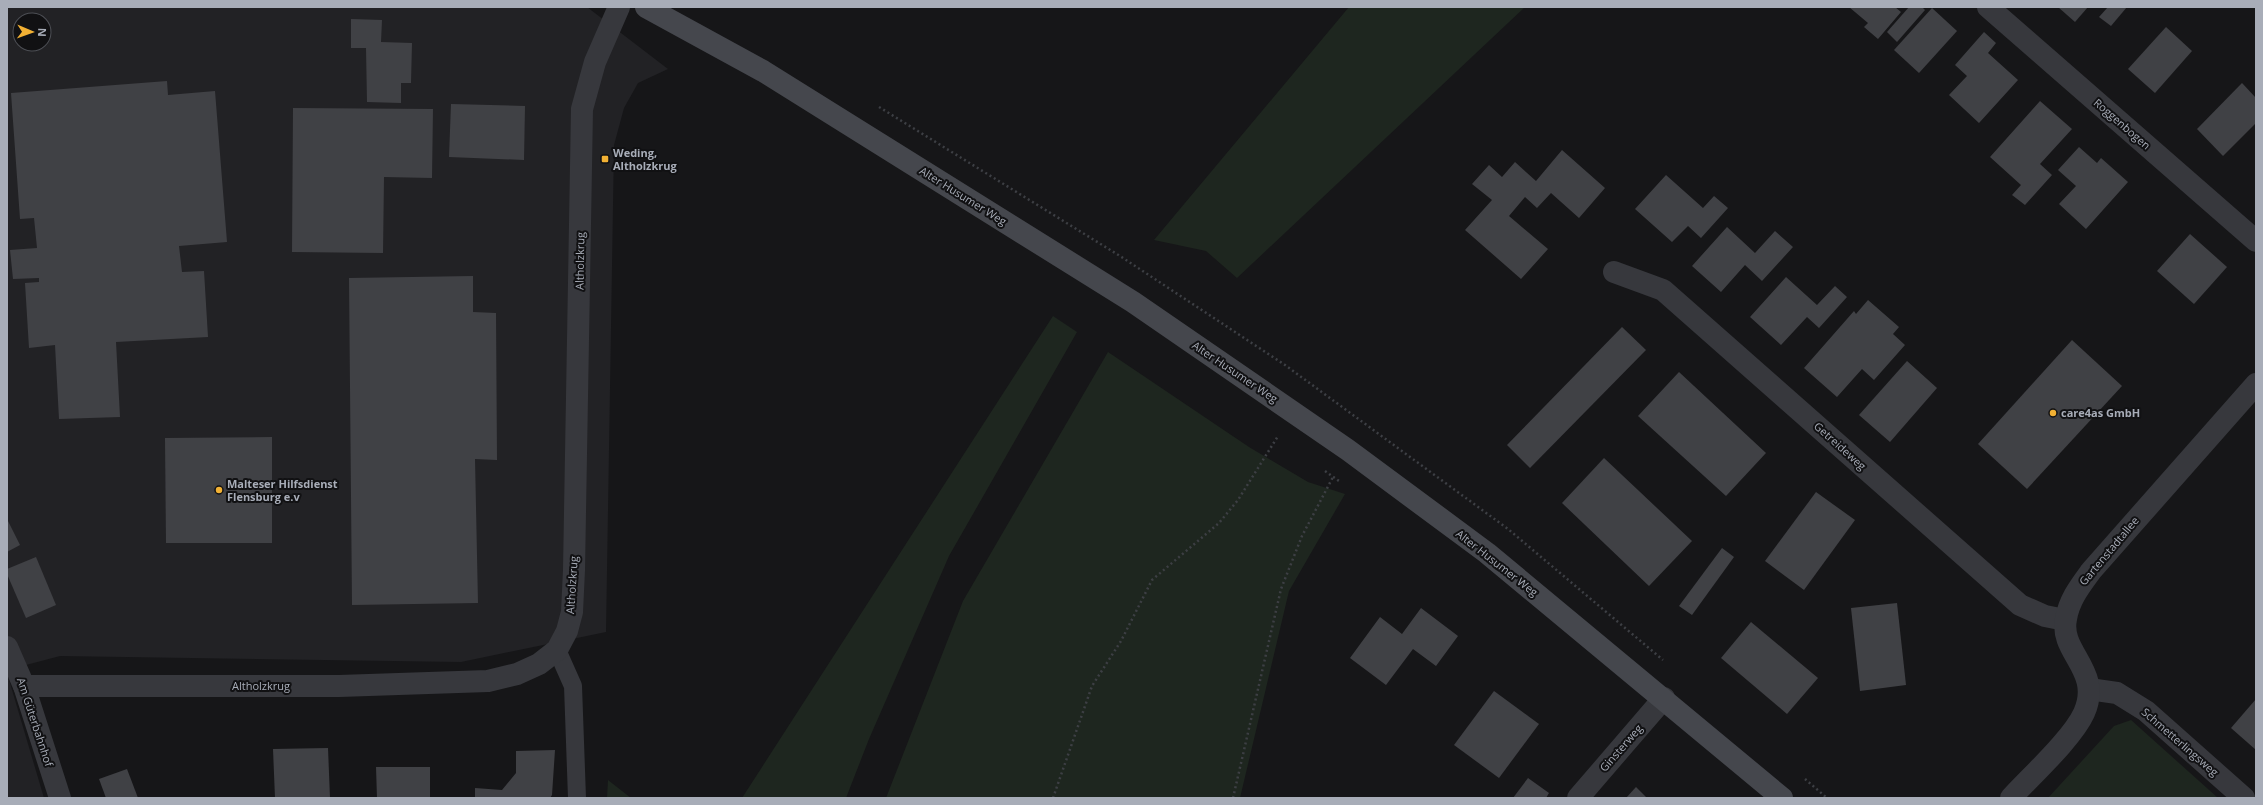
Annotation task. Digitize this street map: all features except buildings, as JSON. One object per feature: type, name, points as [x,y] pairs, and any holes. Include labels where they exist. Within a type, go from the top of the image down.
[{"type":"street","name":"Altholzkrug","points":[[24,686],[339,686],[488,681],[517,674],[539,664],[557,650],[567,631],[571,618],[574,584],[582,109],[595,62],[619,7]]},
{"type":"street","name":"Alter Husumer Weg","points":[[646,7],[763,71],[1133,302],[1380,473],[1487,553],[1664,698],[1782,798]]},
{"type":"street","name":"Roggenbogen","points":[[1988,7],[2256,240]]},
{"type":"street","name":"Getreideweg","points":[[1614,272],[1664,290],[2020,605],[2045,616],[2065,620]]},
{"type":"street","name":"Gartenstadtallee","points":[[2011,798],[2063,743],[2084,713],[2089,689],[2083,667],[2068,643],[2065,620],[2074,595],[2091,571],[2256,384]]},
{"type":"street","name":"Am Güterbahnhof","points":[[7,647],[24,686],[60,798]]},
{"type":"street","name":"Schmetterlingsweg","points":[[2089,689],[2117,693],[2146,711],[2244,798]]},
{"type":"street","name":"Ginsterweg","points":[[1578,798],[1664,698]]},
{"type":"lane","points":[[557,650],[573,686],[577,798]]},
{"type":"path","points":[[1271,432],[1284,441]]},
{"type":"path","points":[[1053,798],[1092,686],[1120,641],[1152,580],[1219,523],[1238,500],[1278,436]]},
{"type":"path","points":[[1321,468],[1340,482]]},
{"type":"path","points":[[1233,798],[1281,589],[1302,536],[1333,477]]},
{"type":"shaded area","points":[[7,7],[587,7],[668,69],[638,83],[624,108],[614,145],[606,632],[461,662],[60,656],[7,670]]},
{"type":"shaded area","points":[[1349,7],[1525,7],[1237,278],[1206,251],[1154,240]]},
{"type":"shaded area","points":[[1053,316],[1077,332],[949,556],[869,739],[846,798],[742,798]]},
{"type":"shaded area","points":[[1108,352],[1249,447],[1308,482],[1345,494],[1289,591],[1240,798],[886,798],[963,601]]},
{"type":"shaded area","points":[[7,673],[44,798],[7,798]]},
{"type":"shaded area","points":[[2131,720],[2218,798],[2048,798],[2114,726]]},
{"type":"shaded area","points":[[608,780],[631,798],[607,798]]},
{"type":"place","name":"Weding, Altholzkrug","points":[[605,159]]},
{"type":"place","name":"care4as GmbH","points":[[2053,413]]},
{"type":"place","name":"Malteser Hilfsdienst Flensburg e.v","points":[[219,490]]}]
